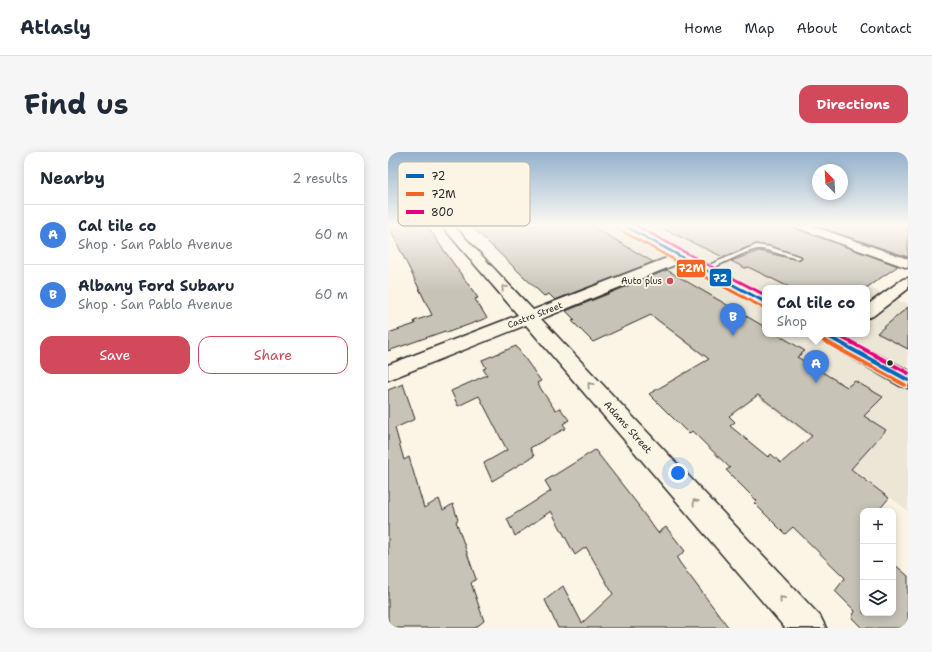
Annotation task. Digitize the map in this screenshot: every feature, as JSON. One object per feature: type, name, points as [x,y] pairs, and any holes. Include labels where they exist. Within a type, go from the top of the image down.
[{"type":"main road","points":[[664,247],[762,300]]},
{"type":"main road","points":[[834,337],[908,380]]},
{"type":"street","name":"Adams Street","points":[[467,247],[808,628]]},
{"type":"street","points":[[862,247],[906,263]]},
{"type":"street","name":"Castro Street","points":[[388,373],[682,257]]},
{"type":"street","points":[[870,311],[908,282]]},
{"type":"lane","points":[[704,269],[755,247]]},
{"type":"lane","points":[[759,247],[768,248],[780,254],[798,257]]},
{"type":"shaded area","points":[[558,247],[773,247],[863,285],[762,285],[762,337],[870,337],[870,288],[908,304],[908,511]]},
{"type":"building","points":[[399,247],[442,247],[478,298],[475,299],[487,318],[446,333],[445,331],[388,351],[388,333],[415,324],[414,321],[432,315]]},
{"type":"building","points":[[493,247],[628,247],[653,262],[555,300],[549,294],[544,296]]},
{"type":"building","points":[[702,247],[748,247],[723,257]]},
{"type":"building","points":[[774,247],[847,247],[898,266],[870,285],[785,285],[748,267],[745,268],[731,261],[759,251],[798,260],[802,258],[801,256]]},
{"type":"building","points":[[879,247],[908,247],[908,257]]},
{"type":"building","points":[[667,270],[762,325],[762,337],[782,337],[805,351],[797,357],[847,387],[855,381],[883,397],[864,416],[886,430],[851,469],[889,498],[881,508],[860,508],[860,616],[896,616],[896,566],[908,576],[908,628],[862,628],[852,618],[855,611],[835,591],[845,578],[793,527],[785,534],[754,503],[757,501],[726,470],[730,468],[692,431],[689,434],[649,394],[709,359],[651,315],[593,342],[572,321],[575,320],[566,311]],"holes":[[[758,395],[812,436],[781,463],[771,454],[768,457],[730,426],[735,422],[729,416]]]},
{"type":"building","points":[[908,307],[908,349],[877,333]]},
{"type":"building","points":[[516,346],[541,381],[537,383],[555,410],[560,408],[569,420],[563,424],[566,428],[530,448],[534,456],[492,481],[484,463],[507,450],[479,396],[458,406],[451,391],[487,375],[483,369],[486,368],[482,360]]},
{"type":"building","points":[[403,384],[415,419],[395,428],[404,460],[409,457],[424,508],[439,499],[443,510],[453,504],[458,520],[456,521],[476,579],[471,583],[484,621],[475,628],[388,628],[388,390]]},
{"type":"building","points":[[595,450],[658,533],[666,527],[685,551],[677,558],[729,628],[558,628],[545,600],[563,586],[582,623],[613,594],[586,547],[575,555],[551,511],[515,536],[507,519],[551,491],[545,481]]},
{"type":"transit line","name":"72M","points":[[652,247],[762,307]]},
{"type":"transit line","name":"72","points":[[664,247],[762,300]]},
{"type":"transit line","name":"800","points":[[676,247],[762,293]]},
{"type":"transit line","name":"72","points":[[829,337],[908,380]]},
{"type":"transit line","name":"800","points":[[842,337],[908,373]]},
{"type":"transit line","name":"72M","points":[[821,339],[905,385]]},
{"type":"place","name":"Auto plus","points":[[670,281]]},
{"type":"place","name":"Albany Ford Subaru","points":[[733,336]]},
{"type":"place","name":"Cal tile co","points":[[816,383]]}]
